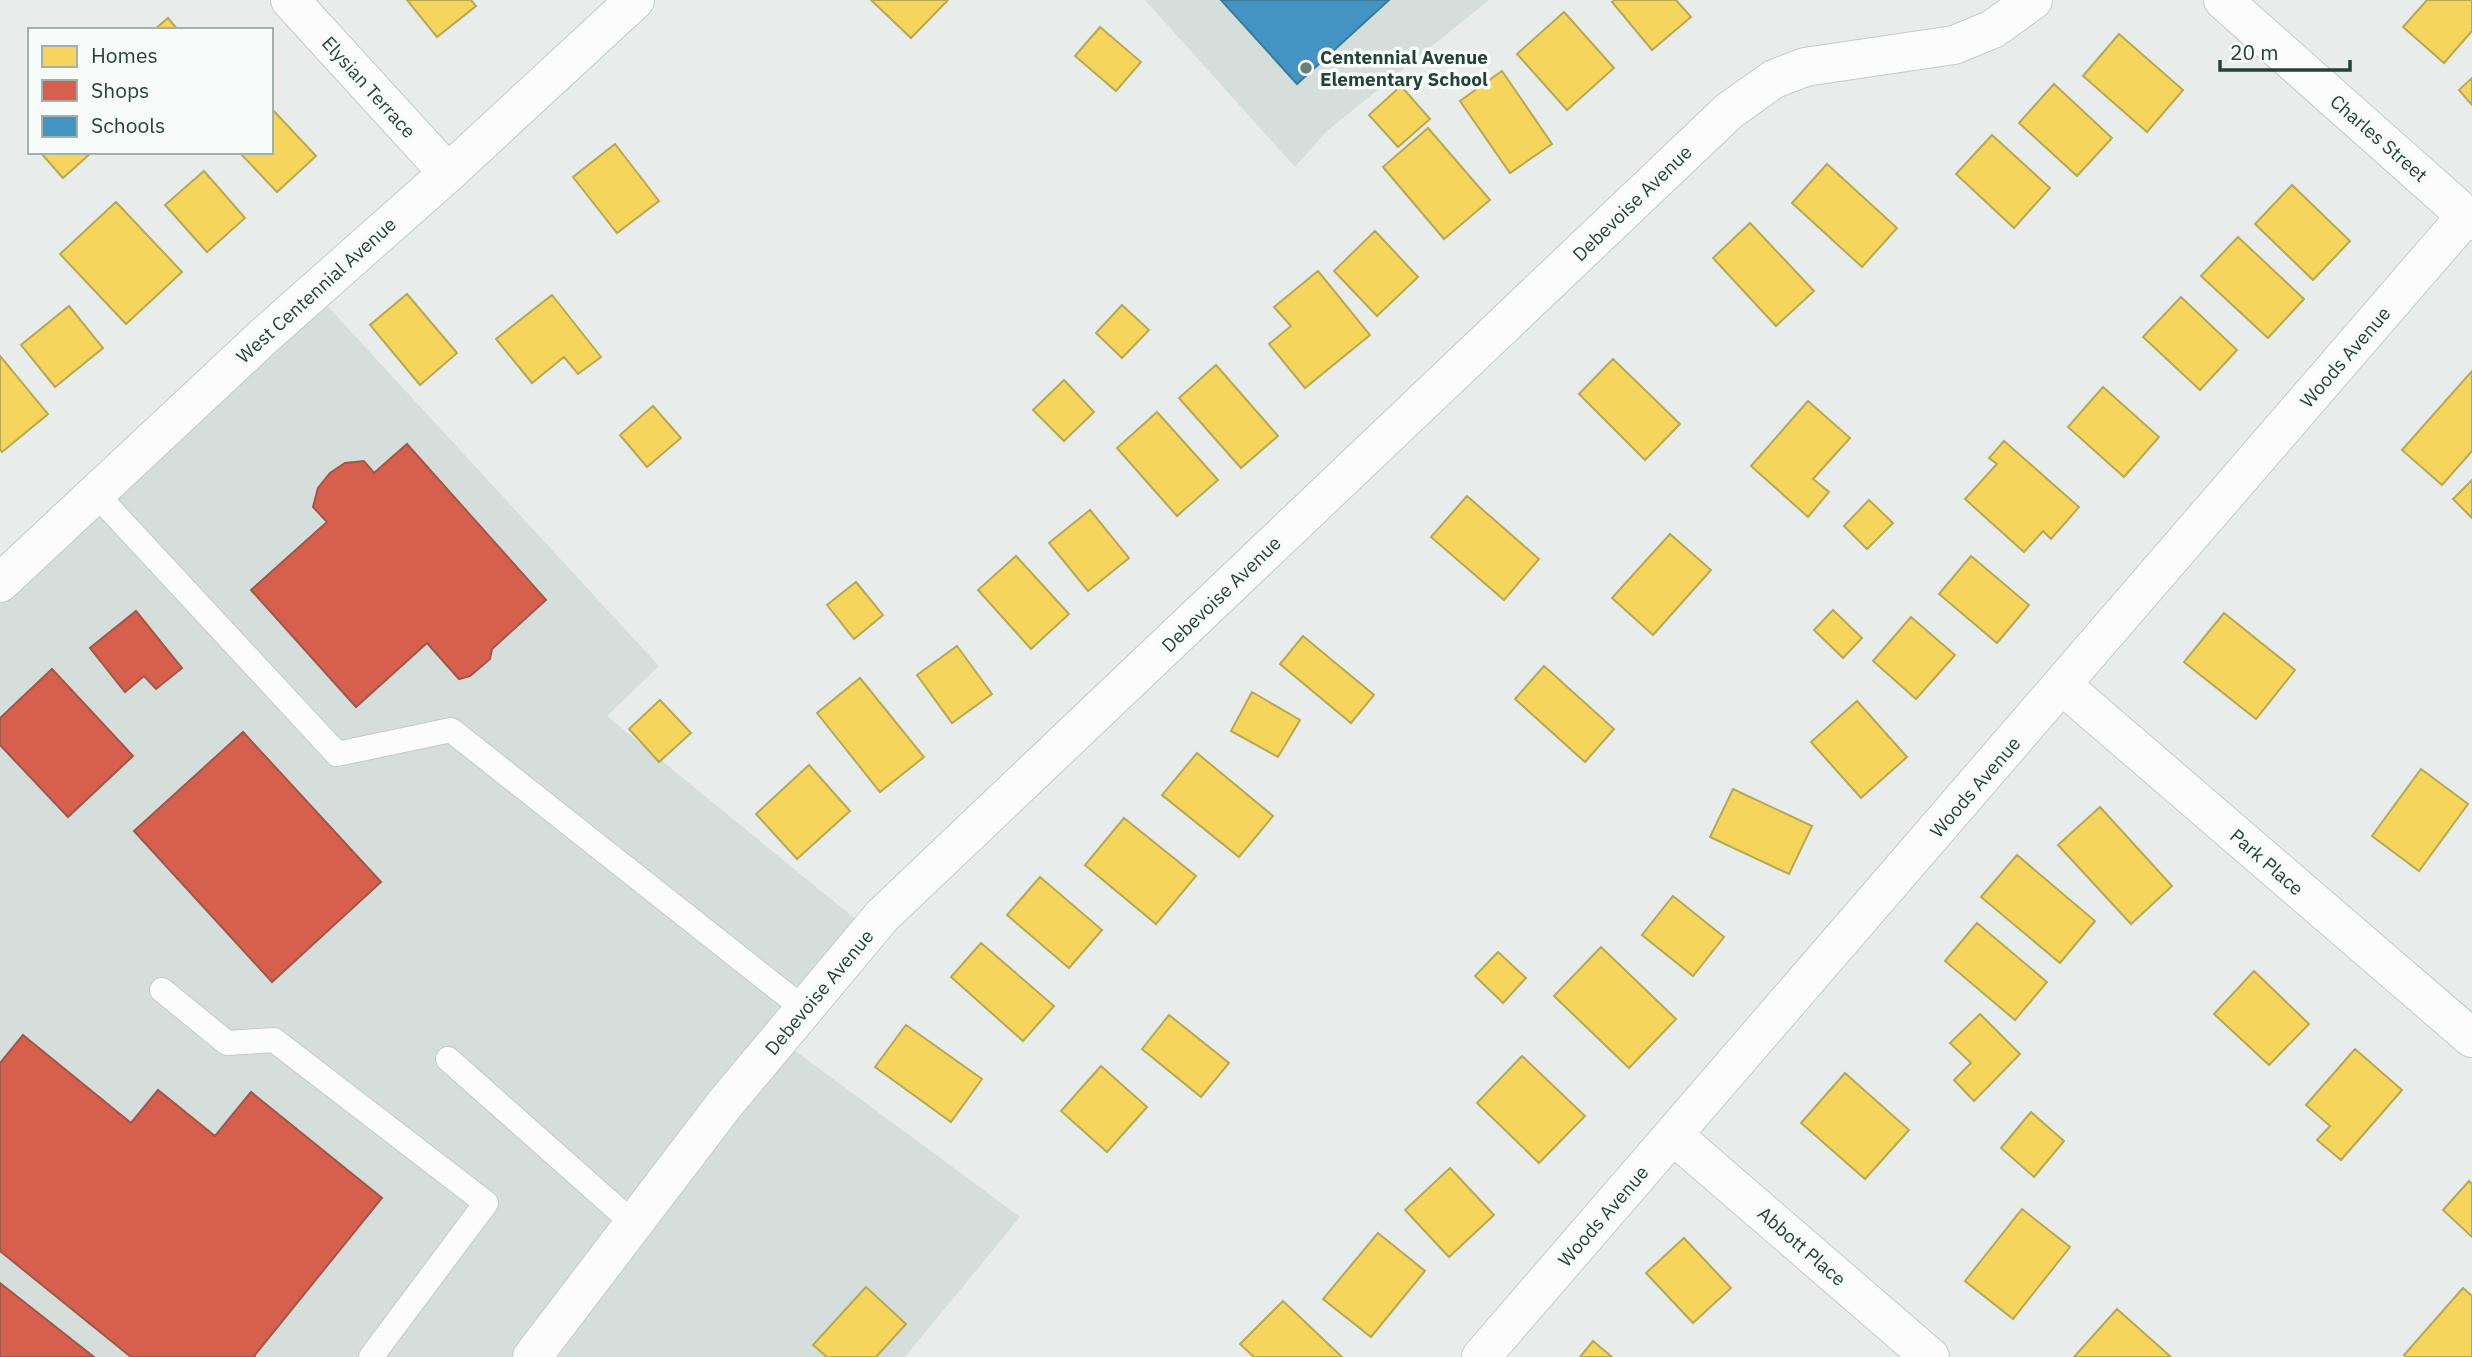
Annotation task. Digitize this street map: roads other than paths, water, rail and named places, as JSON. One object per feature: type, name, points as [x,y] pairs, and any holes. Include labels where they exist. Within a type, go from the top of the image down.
[{"type":"street","name":"Elysian Terrace","points":[[290,0],[448,173]]},
{"type":"street","name":"West Centennial Avenue","points":[[0,583],[264,336],[448,173],[635,0]]},
{"type":"street","name":"Debevoise Avenue","points":[[532,1357],[724,1105],[882,916],[1729,111],[1774,79],[1805,67],[1954,45],[1993,29],[2033,0]]},
{"type":"street","name":"Charles Street","points":[[2223,0],[2469,218]]},
{"type":"street","name":"Woods Avenue","points":[[1481,1357],[2469,218]]},
{"type":"street","name":"Park Place","points":[[2063,686],[2472,1038]]},
{"type":"street","name":"Abbott Place","points":[[1673,1135],[1930,1357]]},
{"type":"lane","points":[[96,494],[337,754],[451,730],[804,1009]]},
{"type":"lane","points":[[162,990],[227,1043],[274,1040],[486,1203],[371,1357]]},
{"type":"lane","points":[[448,1059],[634,1224]]},
{"type":"place","name":"Centennial Avenue Elementary School","points":[[1306,68]]}]
